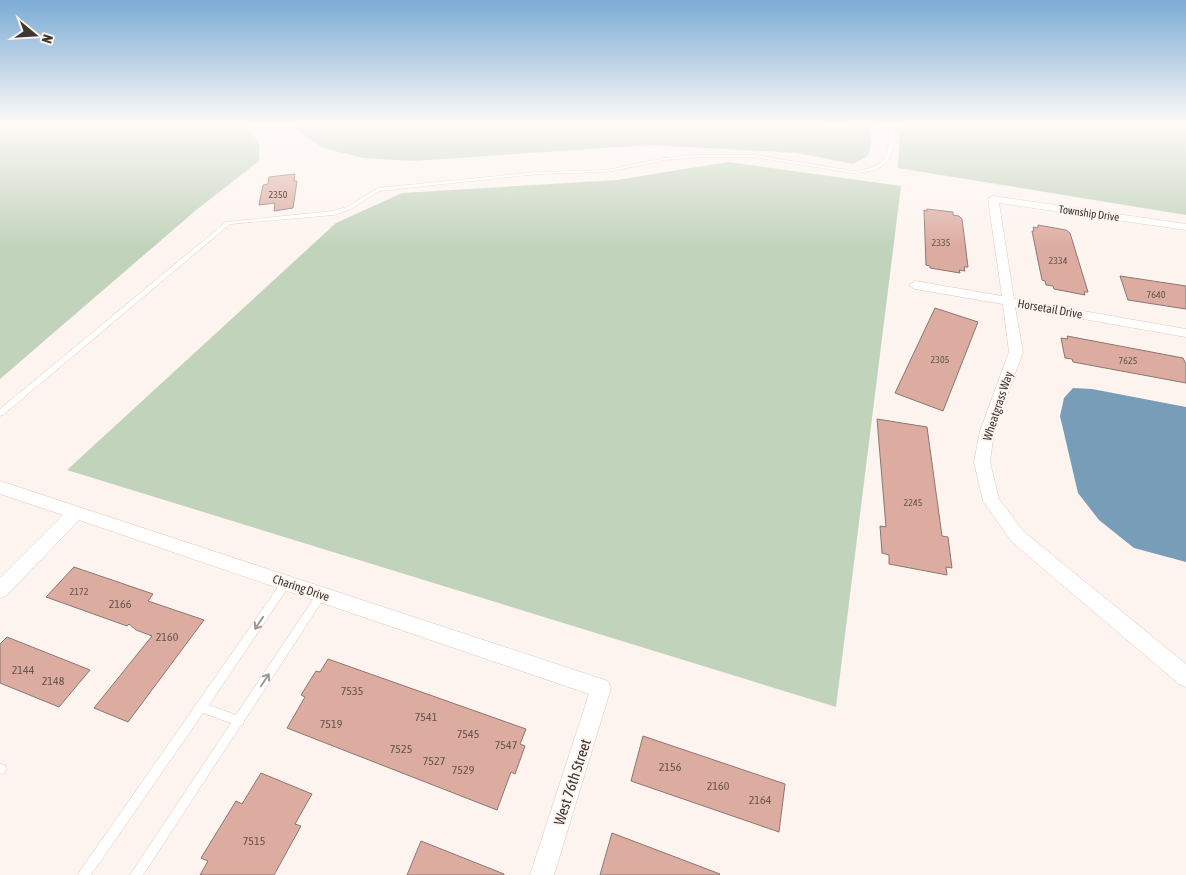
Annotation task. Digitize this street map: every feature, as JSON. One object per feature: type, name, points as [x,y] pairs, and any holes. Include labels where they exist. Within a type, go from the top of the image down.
[{"type":"street","name":"Township Drive","points":[[993,199],[1186,228]]},
{"type":"street","name":"Wheatgrass Way","points":[[993,199],[1016,352],[987,431],[982,462],[991,501],[1018,537],[1186,677]]},
{"type":"street","name":"Horsetail Drive","points":[[915,284],[1186,333]]},
{"type":"street","name":"Charing Drive","points":[[0,487],[602,688]]},
{"type":"street","points":[[0,590],[76,513]]},
{"type":"street","name":"West 76th Street","points":[[542,875],[602,688]]},
{"type":"lane","points":[[0,413],[228,223],[334,213],[349,208],[378,190],[538,173],[599,172],[635,165]]},
{"type":"lane","points":[[809,165],[852,172],[869,172],[880,168],[882,165]]},
{"type":"lane","points":[[84,875],[286,583]]},
{"type":"lane","points":[[136,875],[321,595]]},
{"type":"lane","points":[[201,707],[239,721]]},
{"type":"green space","points":[[0,165],[254,165],[195,211],[0,379]]},
{"type":"green space","points":[[711,165],[748,165],[901,186],[836,707],[67,470],[336,223],[402,193],[617,180]]},
{"type":"green space","points":[[898,165],[1186,165],[1186,215],[898,168]]},
{"type":"water","points":[[1073,388],[1092,389],[1186,407],[1186,562],[1134,548],[1099,520],[1078,493],[1060,416],[1064,398]]},
{"type":"building","points":[[295,174],[294,181],[297,181],[293,208],[274,211],[275,203],[259,205],[263,185],[268,184],[269,177]]},
{"type":"building","points":[[927,209],[953,212],[953,215],[959,216],[962,219],[968,267],[964,267],[965,271],[959,270],[960,273],[930,268],[930,266],[926,265],[924,210],[927,211]]},
{"type":"building","points":[[1038,225],[1066,230],[1070,233],[1088,292],[1084,292],[1085,295],[1054,289],[1053,286],[1046,285],[1045,281],[1042,280],[1032,231],[1034,231],[1033,227],[1038,228]]},
{"type":"building","points":[[1120,276],[1186,286],[1186,309],[1128,300]]},
{"type":"building","points":[[935,308],[978,322],[943,411],[895,393]]},
{"type":"building","points":[[1067,336],[1183,358],[1186,364],[1186,383],[1073,362],[1072,359],[1065,358],[1061,338],[1068,339]]},
{"type":"building","points":[[877,419],[927,427],[942,536],[948,537],[952,568],[946,567],[947,575],[889,564],[889,555],[882,553],[880,526],[886,527]]},
{"type":"building","points":[[74,567],[153,594],[148,601],[204,620],[128,722],[94,708],[152,636],[136,630],[129,624],[127,626],[46,597]]},
{"type":"building","points":[[7,637],[90,670],[59,707],[0,683],[0,644]]},
{"type":"building","points":[[328,659],[526,729],[520,744],[525,746],[515,774],[511,772],[497,810],[287,728],[305,697],[301,695],[316,671],[320,672]]},
{"type":"building","points":[[643,736],[785,784],[779,832],[631,781]]},
{"type":"building","points":[[261,773],[312,794],[295,824],[301,826],[274,875],[200,875],[208,861],[201,858],[236,801],[242,804]]},
{"type":"building","points":[[612,833],[720,874],[600,875]]},
{"type":"building","points":[[421,841],[504,874],[504,875],[407,875]]}]
